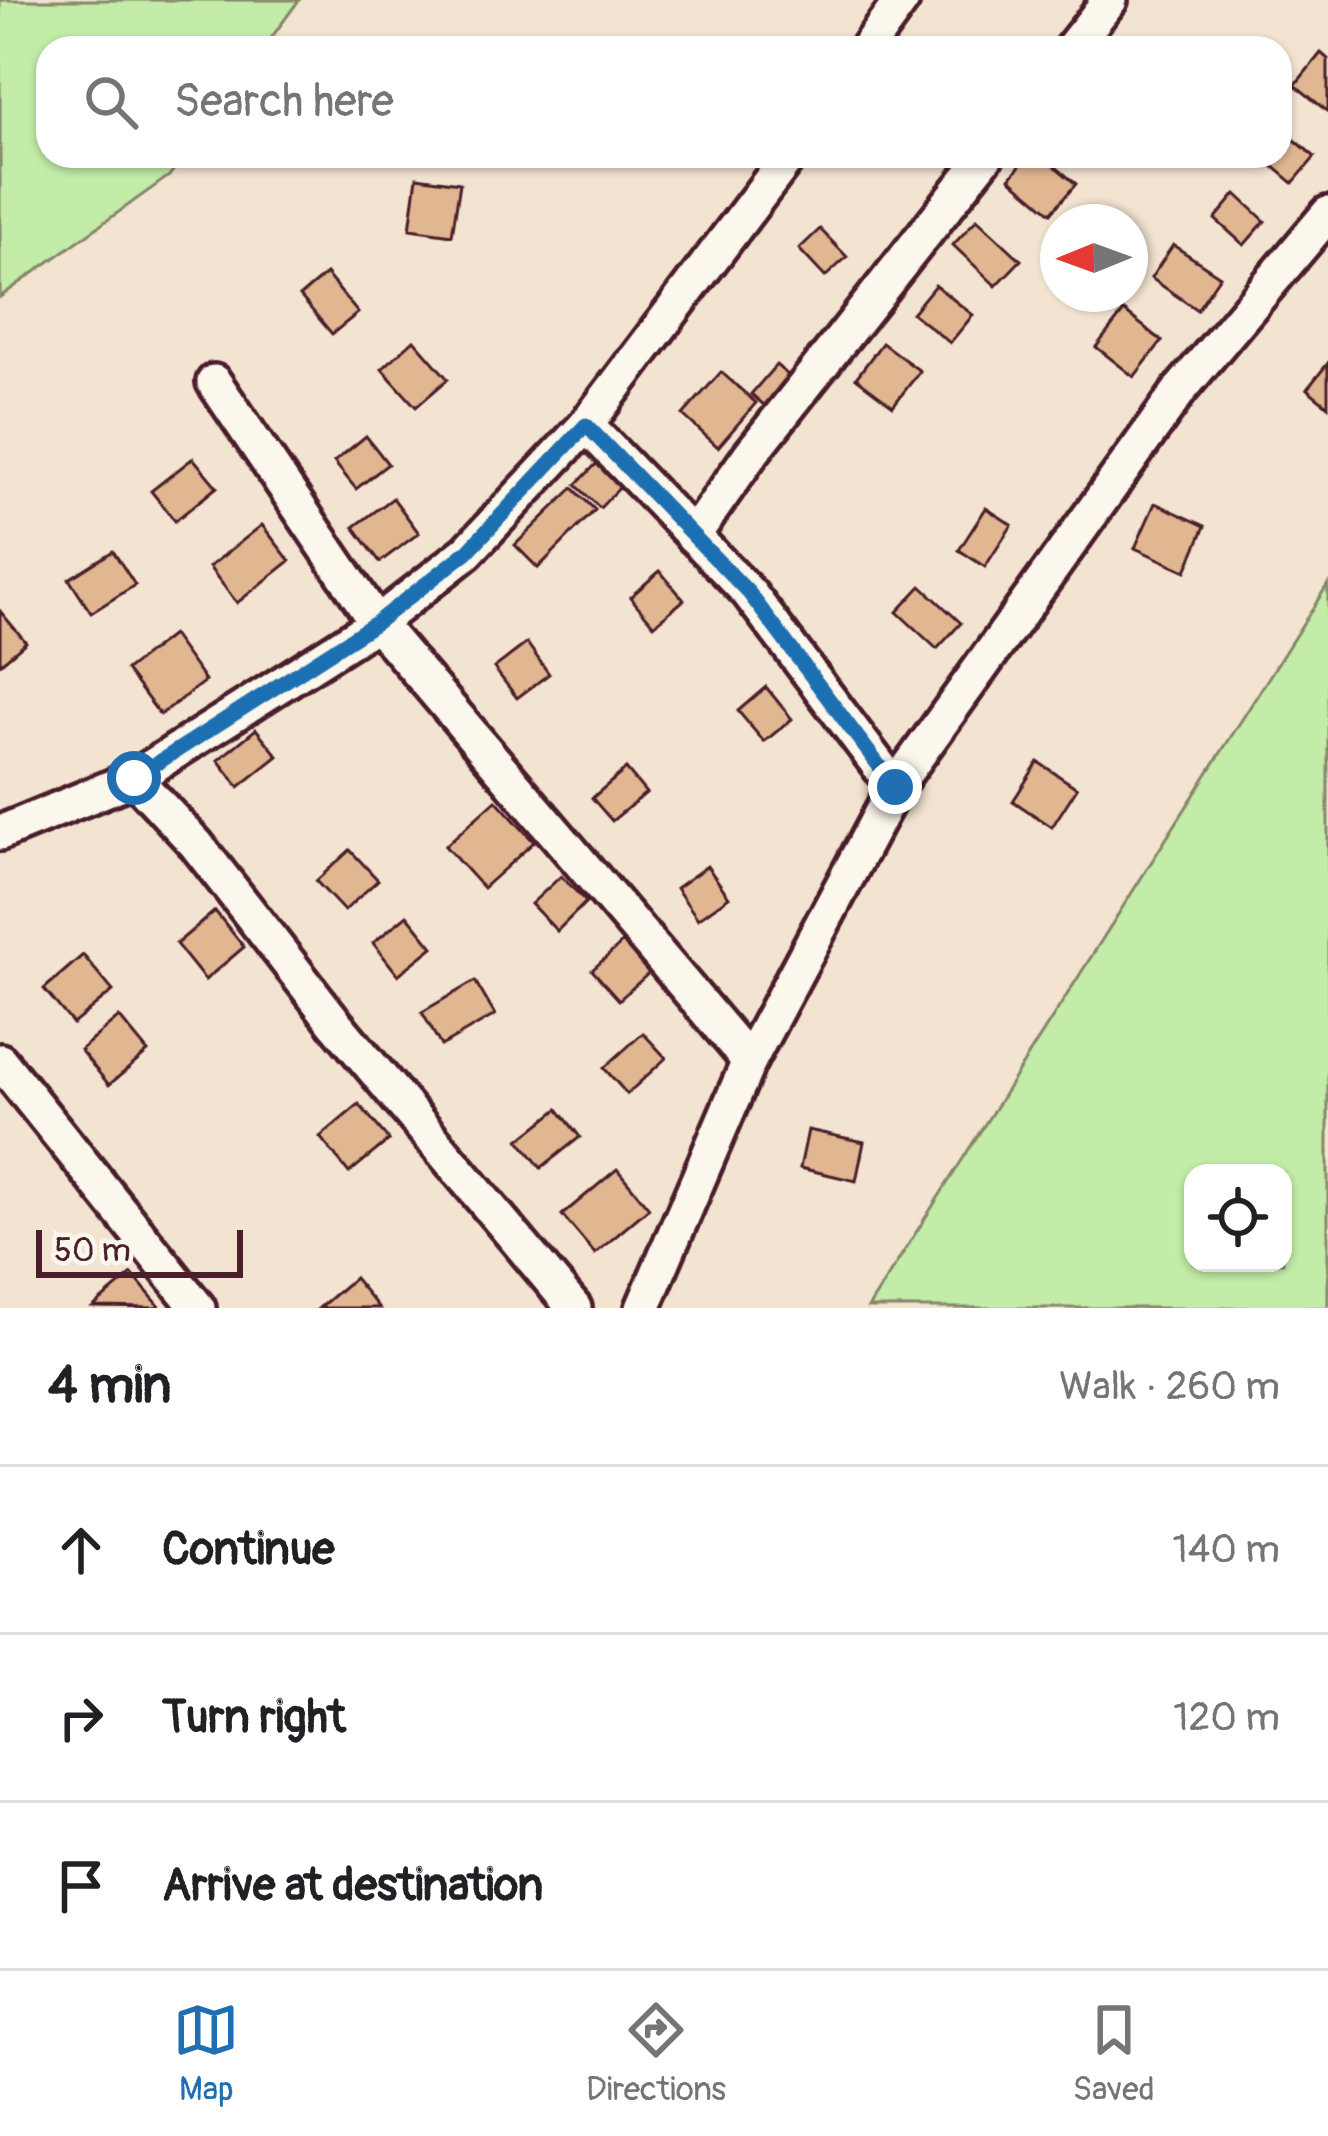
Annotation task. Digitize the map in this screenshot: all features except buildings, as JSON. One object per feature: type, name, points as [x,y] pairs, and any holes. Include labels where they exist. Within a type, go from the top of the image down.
[{"type":"street","points":[[876,36],[902,0]]},
{"type":"street","points":[[1082,36],[1110,0]]},
{"type":"street","points":[[0,833],[134,778],[377,622],[467,552],[586,425],[780,168]]},
{"type":"street","points":[[694,536],[750,454],[976,168]]},
{"type":"street","points":[[643,1308],[748,1061],[895,787],[1180,390],[1328,214]]},
{"type":"street","points":[[214,382],[377,622],[748,1061]]},
{"type":"street","points":[[586,425],[749,593],[895,787]]},
{"type":"street","points":[[134,778],[196,844],[335,1024],[574,1308]]},
{"type":"street","points":[[0,1060],[198,1308]]},
{"type":"green space","points":[[0,0],[299,0],[273,36],[36,36],[36,168],[175,168],[0,297]]},
{"type":"green space","points":[[1328,584],[1328,1308],[868,1308]]},
{"type":"route","points":[[134,778],[377,622],[467,552],[586,425],[749,593],[895,787]]}]
